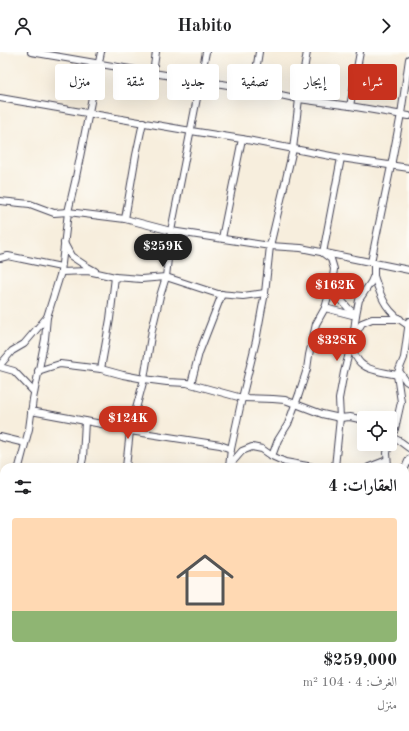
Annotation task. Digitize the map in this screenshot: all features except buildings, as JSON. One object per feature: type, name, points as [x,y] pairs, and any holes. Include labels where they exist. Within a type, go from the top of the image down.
[{"type":"street","points":[[31,52],[99,64],[101,52]]},
{"type":"street","points":[[154,64],[156,52]]},
{"type":"street","points":[[204,64],[206,52]]},
{"type":"street","points":[[257,64],[259,52]]},
{"type":"street","points":[[306,64],[308,52]]},
{"type":"street","points":[[350,106],[360,52]]},
{"type":"street","points":[[397,421],[401,402],[398,373],[404,358],[409,324],[395,316],[385,304],[378,290],[374,276],[373,262],[392,166],[409,59]]},
{"type":"street","points":[[0,98],[242,139],[341,158],[409,168]]},
{"type":"street","points":[[20,463],[29,428],[34,392],[45,339],[47,318],[61,269],[68,212],[91,100]]},
{"type":"street","points":[[125,463],[130,431],[144,379],[152,330],[166,277],[171,230],[197,100]]},
{"type":"street","points":[[229,463],[242,398],[256,341],[265,293],[270,246],[293,148],[299,100],[350,106],[409,116]]},
{"type":"street","points":[[125,219],[143,122]]},
{"type":"street","points":[[222,238],[242,139]]},
{"type":"street","points":[[323,252],[341,158]]},
{"type":"street","points":[[0,201],[30,204],[54,212],[68,212],[125,219],[171,230],[270,246],[301,248],[409,270]]},
{"type":"street","points":[[64,243],[71,256],[102,275]]},
{"type":"street","points":[[272,456],[278,440],[288,424],[296,404],[307,369],[316,324],[325,308],[332,284],[334,269],[331,259],[323,252]]},
{"type":"street","points":[[0,258],[8,256],[61,269],[115,277],[141,279],[166,277],[218,294],[243,296],[265,293]]},
{"type":"street","points":[[354,338],[359,300],[374,276]]},
{"type":"street","points":[[101,369],[110,319],[115,277]]},
{"type":"street","points":[[332,284],[341,300],[356,316]]},
{"type":"street","points":[[191,384],[199,353],[222,294]]},
{"type":"street","points":[[325,308],[356,316]]},
{"type":"street","points":[[34,392],[14,371],[0,366],[12,351],[24,344],[47,318]]},
{"type":"street","points":[[335,463],[340,418],[339,399],[344,372],[354,338],[362,323],[372,319],[400,319]]},
{"type":"street","points":[[351,346],[362,365],[374,370],[398,373],[409,383]]},
{"type":"street","points":[[38,371],[60,364],[101,369],[144,379],[191,384],[242,398],[285,400],[322,414],[340,418],[350,416],[357,418]]},
{"type":"street","points":[[31,411],[118,427],[130,431],[220,444],[231,449]]},
{"type":"street","points":[[81,463],[85,421]]},
{"type":"street","points":[[0,436],[25,443]]},
{"type":"street","points":[[397,441],[409,448]]},
{"type":"street","points":[[232,463],[242,451],[252,447],[262,449],[282,463]]},
{"type":"street","points":[[387,451],[387,463]]}]
